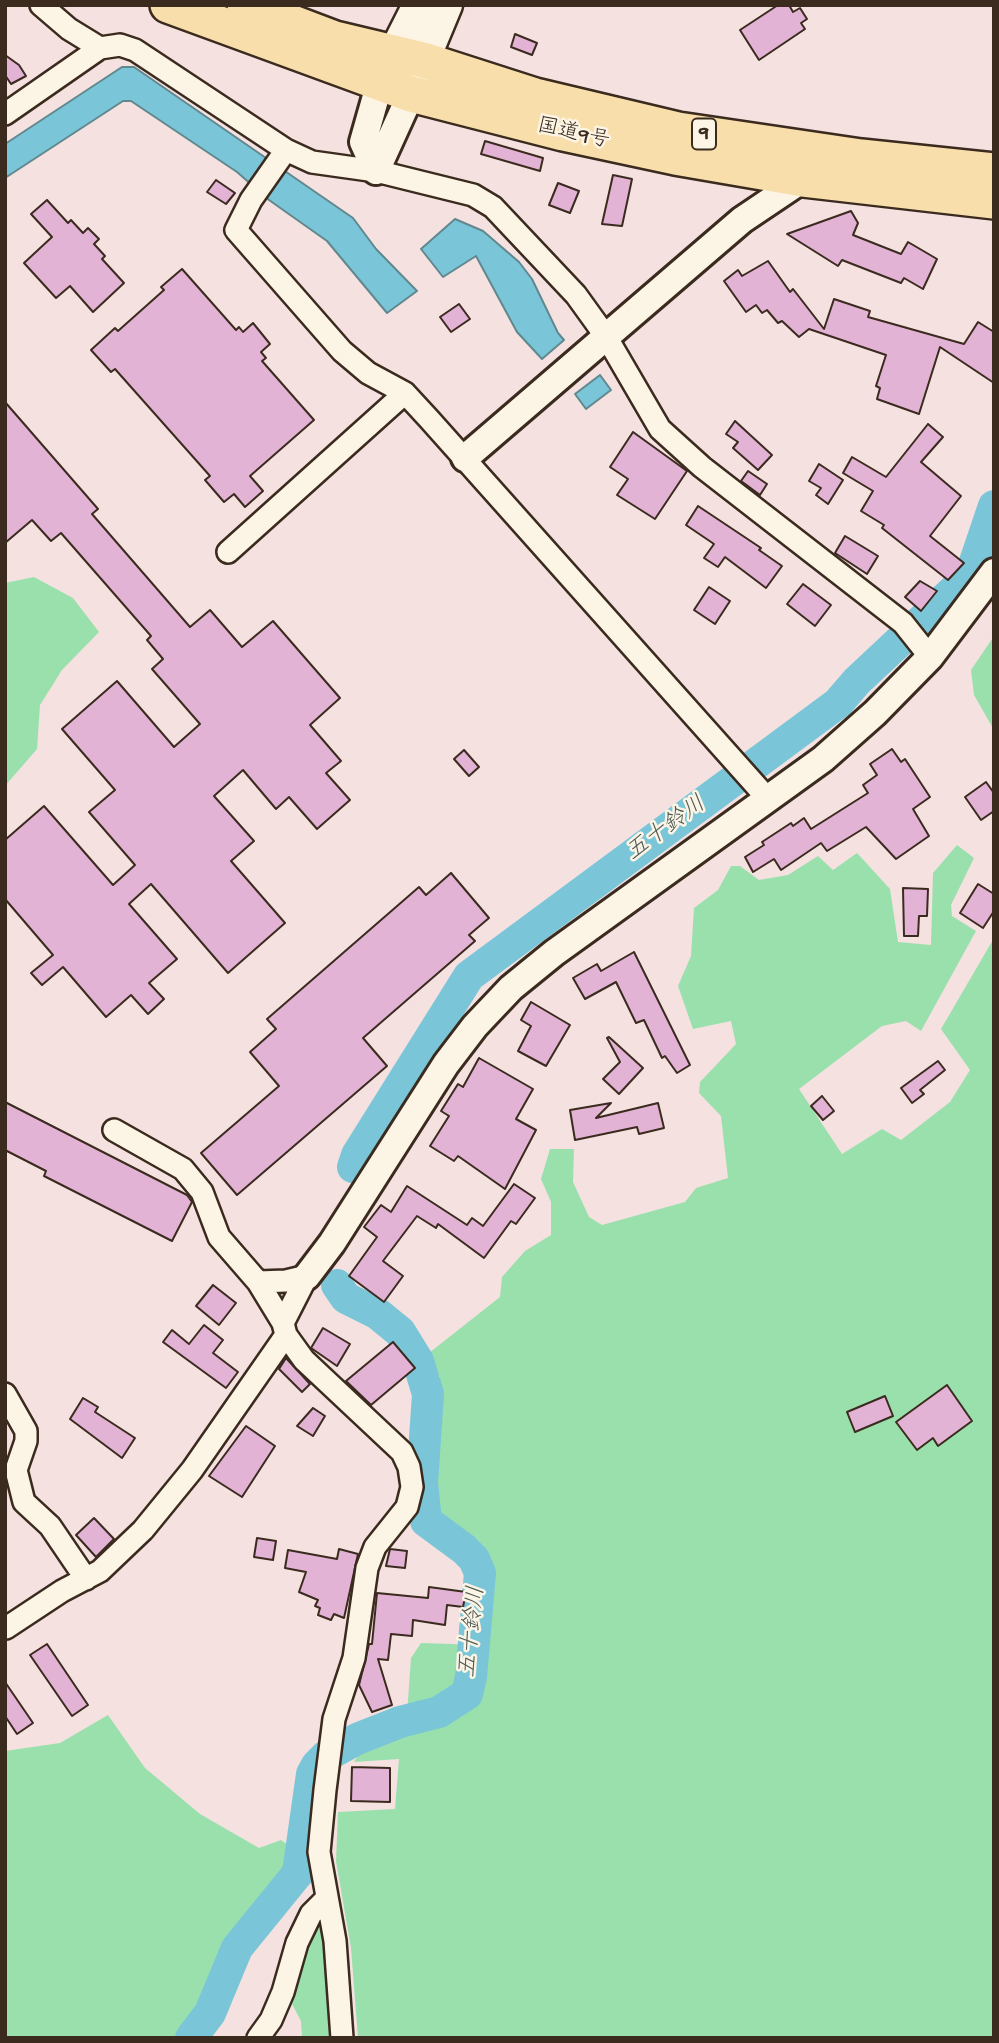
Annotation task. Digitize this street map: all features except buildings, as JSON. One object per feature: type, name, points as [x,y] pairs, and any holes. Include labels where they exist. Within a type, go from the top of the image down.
[{"type":"highway","name":"国道9号","points":[[168,5],[401,72],[575,136],[803,179],[994,201]]},
{"type":"highway","name":"国道9号","points":[[245,5],[334,39],[401,72],[535,96],[678,130],[860,158],[994,171]]},
{"type":"main road","points":[[401,72],[418,5]]},
{"type":"main road","points":[[401,72],[447,5]]},
{"type":"street","points":[[41,5],[69,29],[100,48]]},
{"type":"street","points":[[5,114],[100,48],[120,45],[135,50],[283,155],[322,164],[376,171],[472,195],[493,207],[543,257],[607,338],[660,429],[702,467],[903,623],[925,650]]},
{"type":"street","points":[[376,171],[396,132],[401,72]]},
{"type":"street","points":[[957,167],[994,154]]},
{"type":"street","points":[[283,155],[251,200],[236,230],[342,351],[368,373],[405,393],[768,799]]},
{"type":"street","points":[[465,458],[742,220],[803,179]]},
{"type":"street","points":[[228,552],[405,393]]},
{"type":"street","points":[[6,1628],[62,1591],[100,1571],[143,1530],[192,1470],[285,1329],[307,1276],[332,1243],[446,1064],[475,1026],[510,988],[554,953],[823,760],[994,572]]},
{"type":"street","points":[[114,1130],[183,1170],[202,1192],[219,1237],[258,1282],[304,1360],[402,1452],[409,1467],[412,1487],[407,1507],[375,1547],[367,1568],[354,1658],[334,1719],[319,1852],[335,1941],[342,2038]]},
{"type":"street","points":[[258,1282],[286,1281],[307,1276]]},
{"type":"street","points":[[5,1394],[26,1431],[26,1441],[16,1470],[24,1502],[50,1526],[86,1579]]},
{"type":"street","points":[[258,2038],[271,2020],[283,1992],[297,1943],[311,1914],[327,1898]]},
{"type":"green space","points":[[34,577],[73,598],[99,632],[62,670],[40,705],[37,749],[5,786],[5,583]]},
{"type":"green space","points":[[994,636],[994,730],[974,695],[971,670]]},
{"type":"green space","points":[[957,845],[974,858],[951,905],[952,916],[976,931],[921,1031],[906,1021],[882,1026],[799,1089],[842,1154],[882,1129],[901,1140],[950,1102],[970,1070],[941,1029],[994,938],[994,2038],[358,2038],[351,1948],[336,1861],[338,1812],[395,1809],[399,1759],[354,1762],[364,1746],[406,1729],[411,1658],[421,1643],[484,1645],[489,1579],[478,1547],[448,1527],[435,1499],[440,1377],[429,1353],[500,1297],[502,1277],[525,1251],[551,1235],[551,1202],[541,1179],[550,1149],[574,1149],[573,1182],[589,1217],[602,1225],[685,1202],[696,1188],[728,1178],[721,1116],[699,1093],[700,1082],[736,1044],[731,1021],[693,1029],[678,986],[691,956],[694,908],[718,890],[731,866],[740,866],[759,880],[788,875],[818,856],[833,870],[857,853],[890,889],[898,942],[931,945],[933,873]]},
{"type":"green space","points":[[108,1715],[145,1768],[200,1814],[259,1848],[281,1840],[295,1850],[285,1873],[252,1911],[211,1982],[194,2023],[199,2038],[5,2038],[5,1751],[60,1743]]},
{"type":"green space","points":[[311,1926],[323,1930],[333,2038],[302,2038],[301,2021],[291,2002]]},
{"type":"water","points":[[122,67],[134,67],[353,218],[376,249],[417,291],[387,313],[327,241],[269,200],[237,172],[131,101],[123,101],[5,178],[5,144]]},
{"type":"water","points":[[455,219],[483,231],[519,262],[532,279],[564,340],[542,359],[517,332],[476,256],[443,277],[421,249]]},
{"type":"water","points":[[600,375],[611,390],[586,409],[575,394]]},
{"type":"waterway","name":"五十鈴川","points":[[353,1167],[357,1155],[469,976],[838,703],[857,681],[965,580],[974,565],[994,506]]},
{"type":"waterway","name":"五十鈴川","points":[[191,2038],[210,2013],[237,1948],[298,1873],[312,1774],[317,1765],[326,1756],[357,1739],[400,1722],[439,1712],[467,1694],[471,1677],[480,1573],[474,1559],[464,1549],[426,1521],[422,1483],[428,1394],[418,1361],[400,1332],[378,1314],[346,1298],[337,1285]]}]
